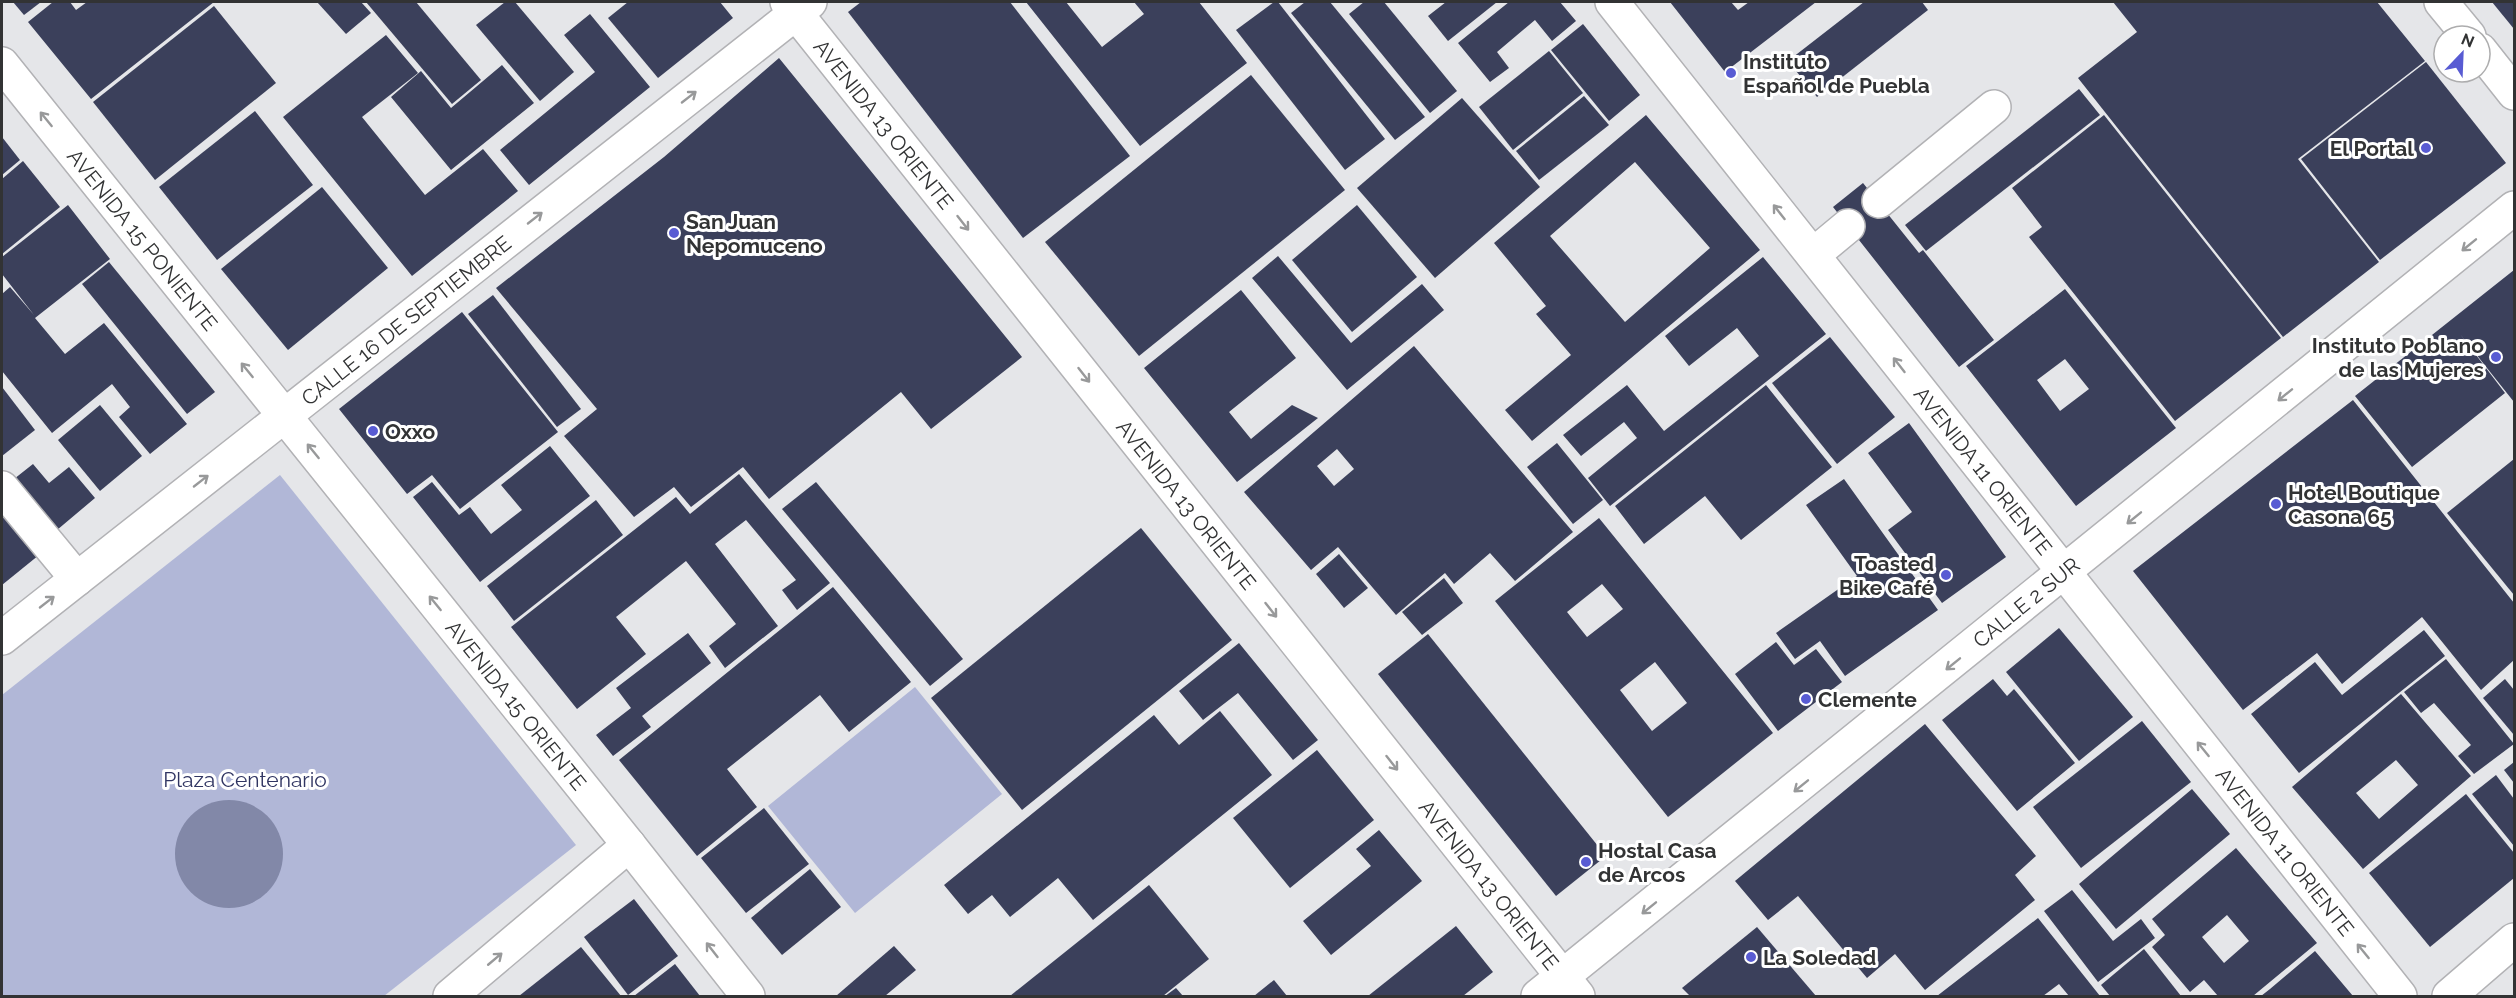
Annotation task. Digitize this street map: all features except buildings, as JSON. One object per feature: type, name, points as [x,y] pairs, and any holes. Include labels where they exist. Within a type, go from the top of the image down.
[{"type":"street","name":"AVENIDA 11 ORIENTE","points":[[1612,2],[2400,996]]},
{"type":"street","points":[[2441,2],[2459,24]]},
{"type":"street","name":"CALLE 16 DE SEPTIEMBRE","points":[[2,638],[798,5]]},
{"type":"street","name":"AVENIDA 13 ORIENTE","points":[[798,5],[1559,990]]},
{"type":"street","name":"AVENIDA 15 PONIENTE","points":[[2,64],[284,415]]},
{"type":"street","points":[[2492,65],[2514,93]]},
{"type":"street","points":[[1879,201],[1994,107]]},
{"type":"street","name":"CALLE 2 SUR","points":[[1559,990],[2064,574],[2514,208]]},
{"type":"street","points":[[1813,255],[1848,226]]},
{"type":"street","name":"AVENIDA 15 ORIENTE","points":[[284,415],[748,996]]},
{"type":"street","points":[[2,488],[77,579]]},
{"type":"street","points":[[450,996],[629,845]]},
{"type":"street","points":[[2449,996],[2514,940]]},
{"type":"green space","name":"Plaza Centenario","points":[[280,475],[576,845],[384,996],[2,996],[2,695]]},
{"type":"green space","points":[[915,687],[1002,794],[855,913],[768,806]]},
{"type":"shaded area","points":[[229,800],[250,804],[267,816],[279,833],[283,854],[279,875],[267,892],[250,904],[229,908],[208,904],[191,892],[179,875],[175,854],[179,833],[191,816],[208,804]]},
{"type":"place","name":"Instituto Español de Puebla","points":[[1731,73]]},
{"type":"place","name":"El Portal","points":[[2426,148]]},
{"type":"place","name":"San Juan Nepomuceno","points":[[674,233]]},
{"type":"place","name":"Instituto Poblano de las Mujeres","points":[[2496,357]]},
{"type":"place","name":"Oxxo","points":[[373,431]]},
{"type":"place","name":"Hotel Boutique Casona 65","points":[[2276,504]]},
{"type":"place","name":"Toasted Bike Café","points":[[1946,575]]},
{"type":"place","name":"Clemente","points":[[1806,699]]},
{"type":"place","name":"Hostal Casa de Arcos","points":[[1586,862]]},
{"type":"place","name":"La Soledad","points":[[1751,957]]}]
